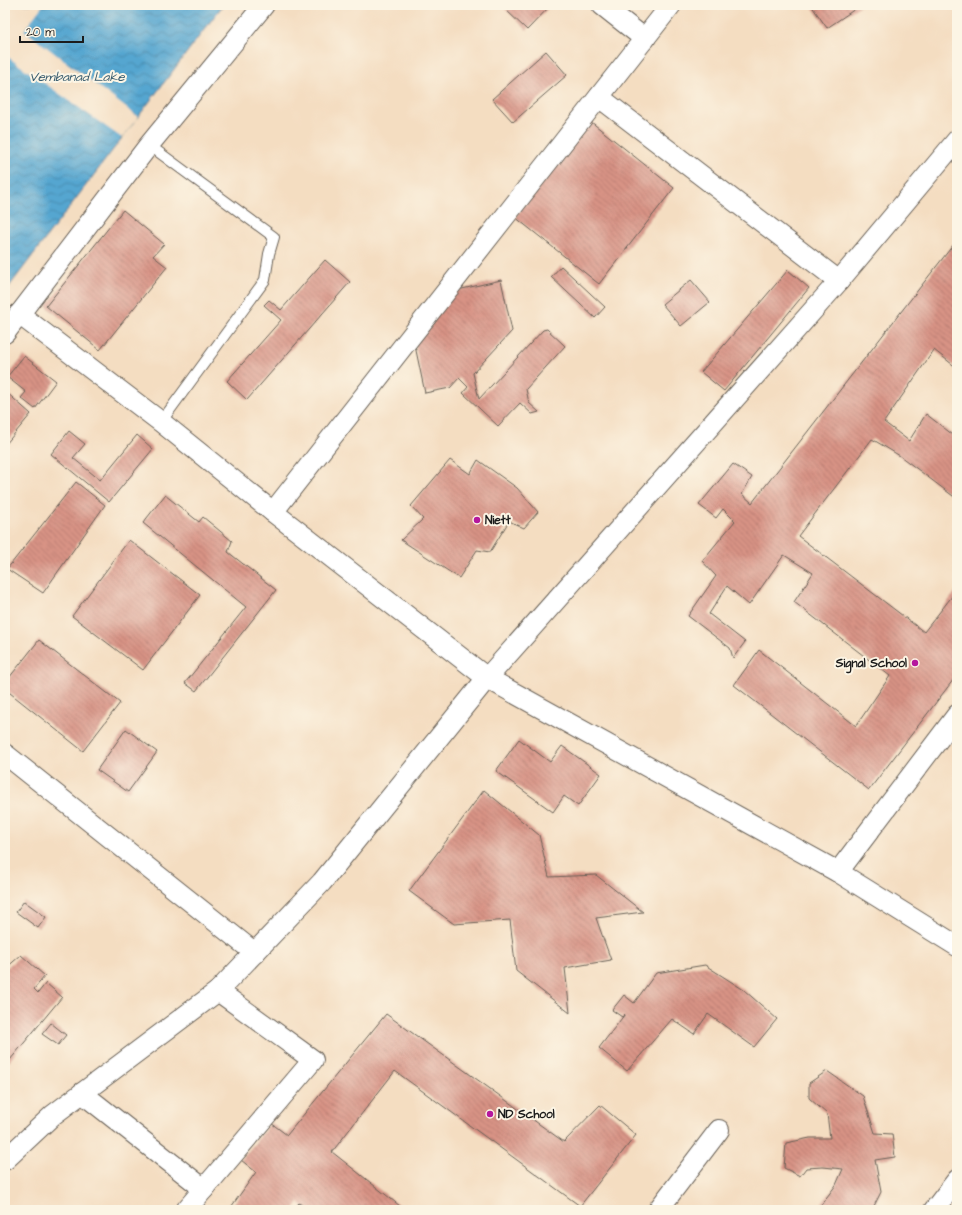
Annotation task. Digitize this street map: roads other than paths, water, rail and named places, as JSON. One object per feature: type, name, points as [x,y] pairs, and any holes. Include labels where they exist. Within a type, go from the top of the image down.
[{"type":"street","points":[[5,333],[149,145],[264,5]]},
{"type":"street","points":[[602,5],[644,39]]},
{"type":"street","points":[[273,512],[671,5]]},
{"type":"street","points":[[599,97],[839,281]]},
{"type":"street","points":[[5,1160],[53,1115],[218,991],[322,882],[487,678],[839,281],[957,140]]},
{"type":"street","points":[[19,314],[161,422],[273,512],[487,678],[838,872],[957,946]]},
{"type":"street","points":[[838,872],[957,715]]},
{"type":"street","points":[[5,754],[255,953]]},
{"type":"street","points":[[186,1210],[313,1060],[218,991]]},
{"type":"street","points":[[82,1093],[204,1189]]},
{"type":"street","points":[[667,1207],[719,1130]]},
{"type":"street","points":[[182,1171],[186,1210]]},
{"type":"street","points":[[934,1210],[957,1180]]},
{"type":"lane","points":[[149,145],[274,237],[269,254],[265,280],[161,422]]},
{"type":"water","name":"Vembanad Lake","points":[[5,5],[223,5],[5,292]]},
{"type":"place","name":"Niett","points":[[477,520]]},
{"type":"place","name":"Signal School","points":[[915,663]]},
{"type":"place","name":"ND School","points":[[490,1114]]}]
